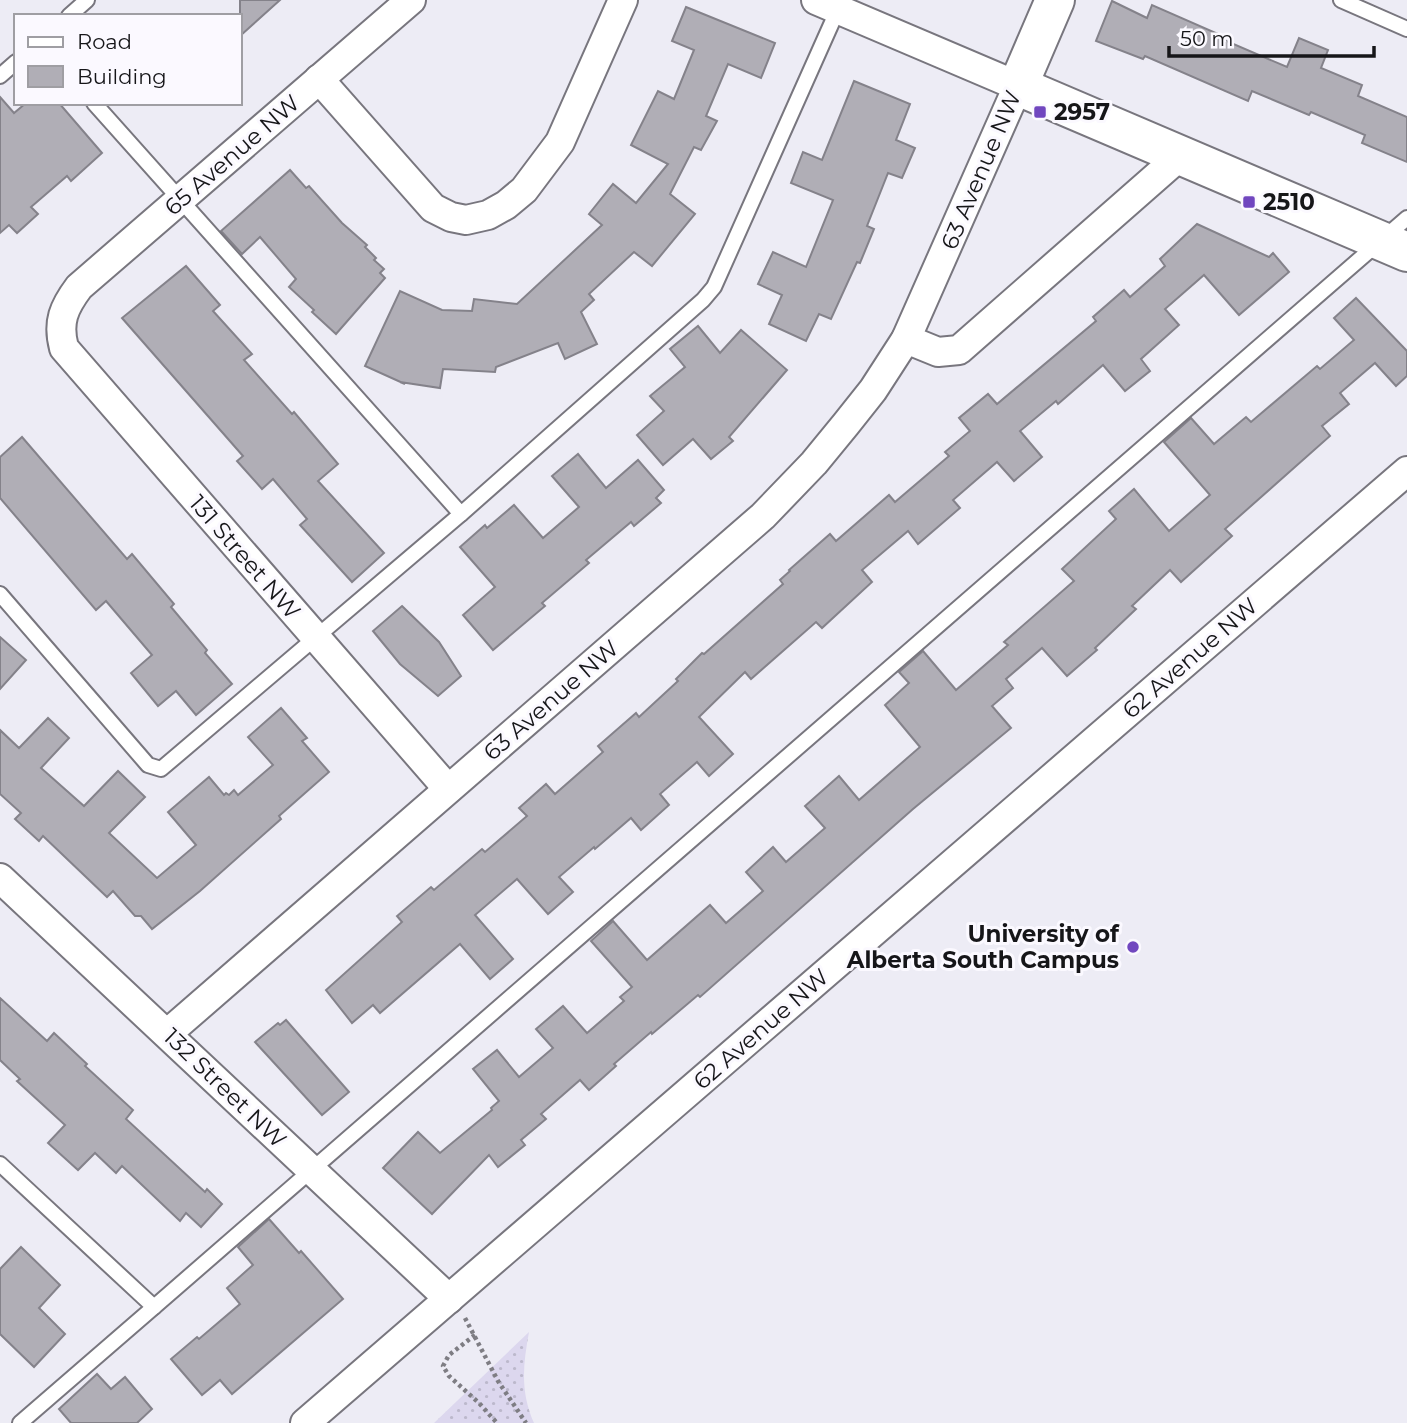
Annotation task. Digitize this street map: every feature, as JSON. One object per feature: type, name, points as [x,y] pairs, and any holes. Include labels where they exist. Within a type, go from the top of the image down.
[{"type":"street","name":"65 Avenue NW","points":[[61,317],[79,287],[411,0]]},
{"type":"street","points":[[320,79],[433,208],[451,217],[466,219],[488,215],[524,190],[560,142],[623,0]]},
{"type":"street","name":"63 Avenue NW","points":[[168,1033],[764,516],[814,463],[873,390],[906,340],[1055,0]]},
{"type":"street","points":[[827,4],[1180,156],[1398,237]]},
{"type":"street","points":[[906,340],[938,352],[959,349],[1180,156]]},
{"type":"street","name":"131 Street NW","points":[[61,317],[60,333],[64,348],[448,789]]},
{"type":"street","name":"62 Avenue NW","points":[[305,1423],[1407,471]]},
{"type":"street","name":"132 Street NW","points":[[0,878],[449,1299]]},
{"type":"lane","points":[[71,14],[87,0]]},
{"type":"lane","points":[[1341,0],[1407,29]]},
{"type":"lane","points":[[0,594],[148,765],[161,769],[461,514],[703,300],[714,287],[827,4]]},
{"type":"lane","points":[[0,76],[14,64]]},
{"type":"lane","points":[[96,105],[461,514]]},
{"type":"lane","points":[[20,1423],[1398,237]]},
{"type":"lane","points":[[0,1164],[154,1307]]},
{"type":"path","points":[[449,1299],[467,1321],[498,1381],[526,1423]]},
{"type":"path","points":[[475,1335],[449,1355],[443,1366],[449,1376],[497,1423]]},
{"type":"shaded area","points":[[529,1332],[524,1378],[526,1400],[534,1423],[434,1423]]},
{"type":"building","points":[[240,0],[280,0],[242,34]]},
{"type":"building","points":[[1112,1],[1147,18],[1152,5],[1287,67],[1299,38],[1328,50],[1321,68],[1362,85],[1358,96],[1407,117],[1407,162],[1362,143],[1365,135],[1311,112],[1309,115],[1252,91],[1248,101],[1145,56],[1143,59],[1096,41]]},
{"type":"building","points":[[686,7],[775,43],[761,78],[728,64],[706,116],[717,121],[701,150],[694,147],[670,194],[695,214],[652,266],[634,252],[589,294],[594,300],[581,312],[597,344],[565,359],[558,343],[496,367],[495,372],[443,369],[440,388],[401,382],[365,366],[400,291],[442,310],[472,311],[474,299],[517,304],[602,225],[589,214],[613,184],[636,203],[668,164],[631,145],[658,91],[674,99],[694,50],[672,41]]},
{"type":"building","points":[[854,81],[910,104],[896,140],[915,148],[902,178],[888,173],[867,226],[874,229],[860,263],[857,262],[831,319],[819,314],[806,341],[769,324],[782,295],[758,284],[773,252],[806,267],[833,200],[791,183],[803,152],[822,160]]},
{"type":"building","points":[[0,97],[14,113],[24,105],[61,105],[102,153],[71,181],[67,176],[31,207],[38,214],[17,233],[9,225],[0,233]]},
{"type":"building","points":[[290,170],[367,245],[365,247],[376,258],[374,260],[384,269],[380,273],[385,278],[336,334],[289,287],[296,279],[260,237],[242,254],[221,231]]},
{"type":"building","points":[[1197,224],[1269,257],[1273,253],[1289,272],[1239,315],[1204,275],[1165,309],[1179,325],[1141,359],[1150,371],[1125,391],[1103,365],[1058,404],[1056,401],[1020,431],[1042,457],[1014,481],[997,462],[953,500],[960,508],[918,544],[908,531],[862,570],[872,582],[822,628],[816,622],[751,679],[745,672],[699,717],[733,754],[709,776],[697,762],[660,794],[669,805],[641,830],[631,818],[559,877],[573,892],[548,914],[517,879],[475,915],[513,959],[490,979],[460,944],[380,1013],[373,1005],[352,1023],[326,990],[402,922],[397,916],[431,887],[434,890],[482,849],[485,852],[527,816],[519,808],[546,784],[555,794],[603,752],[598,746],[636,713],[639,717],[678,681],[676,679],[702,653],[783,584],[780,580],[789,570],[830,534],[836,541],[889,495],[895,502],[949,456],[945,452],[970,431],[959,418],[988,394],[997,404],[1096,321],[1093,317],[1124,290],[1130,297],[1165,266],[1160,259]]},
{"type":"building","points":[[186,266],[220,305],[213,311],[252,354],[244,360],[292,414],[294,412],[338,464],[318,481],[384,553],[352,582],[300,525],[307,519],[273,479],[262,489],[237,461],[243,456],[122,318]]},
{"type":"building","points":[[1356,298],[1407,351],[1407,376],[1396,386],[1375,363],[1340,393],[1349,404],[1322,426],[1330,436],[1225,529],[1232,536],[1181,582],[1170,570],[1132,606],[1136,609],[1095,648],[1097,650],[1067,676],[1042,648],[1006,679],[1013,688],[992,706],[1011,728],[913,809],[700,997],[698,995],[652,1034],[651,1032],[589,1090],[580,1080],[541,1114],[546,1119],[521,1140],[525,1145],[498,1167],[489,1155],[432,1214],[383,1168],[418,1132],[440,1153],[492,1110],[499,1101],[473,1069],[497,1050],[519,1077],[553,1048],[536,1029],[563,1006],[587,1033],[624,1001],[620,997],[632,987],[591,941],[613,921],[647,960],[710,905],[726,923],[763,891],[746,872],[773,847],[786,862],[825,828],[805,806],[839,776],[859,800],[920,747],[885,705],[909,683],[899,672],[923,651],[956,690],[1008,645],[1004,642],[1074,581],[1062,569],[1116,519],[1109,511],[1134,489],[1169,531],[1210,495],[1164,442],[1191,418],[1214,444],[1246,417],[1251,422],[1317,366],[1320,369],[1354,340],[1334,318]]},
{"type":"building","points":[[698,326],[720,353],[741,330],[787,370],[729,437],[733,441],[711,459],[693,439],[663,465],[637,435],[664,411],[650,396],[685,367],[670,349]]},
{"type":"building","points":[[22,437],[127,559],[132,554],[174,604],[171,607],[232,684],[196,715],[176,691],[158,706],[131,673],[152,655],[106,601],[96,610],[0,498],[0,457]]},
{"type":"building","points":[[578,454],[606,488],[638,460],[664,490],[656,498],[661,503],[634,526],[631,522],[586,560],[589,563],[542,603],[545,606],[493,650],[463,615],[495,587],[460,547],[514,505],[543,538],[579,507],[552,476]]},
{"type":"building","points":[[402,606],[439,642],[461,676],[438,696],[400,664],[373,631]]},
{"type":"building","points":[[0,637],[26,660],[0,689]]},
{"type":"building","points":[[281,708],[307,738],[302,741],[329,772],[200,891],[152,929],[141,916],[135,916],[113,891],[107,897],[43,836],[39,841],[15,819],[21,813],[0,794],[0,730],[19,748],[48,718],[69,738],[41,768],[84,806],[118,771],[145,797],[109,833],[157,878],[196,845],[168,812],[209,777],[224,795],[229,795],[234,790],[238,795],[273,765],[248,737]]},
{"type":"building","points":[[0,998],[47,1041],[54,1033],[133,1110],[126,1119],[205,1192],[207,1189],[222,1204],[201,1227],[186,1213],[180,1221],[122,1166],[116,1173],[95,1153],[78,1170],[48,1143],[65,1125],[17,1081],[20,1079],[0,1060]]},
{"type":"building","points":[[286,1020],[349,1092],[322,1115],[255,1042],[278,1023],[280,1025]]},
{"type":"building","points":[[269,1219],[343,1299],[232,1394],[220,1380],[202,1395],[171,1359],[240,1304],[227,1288],[253,1265],[238,1247]]},
{"type":"building","points":[[21,1247],[60,1285],[39,1308],[65,1334],[34,1367],[0,1334],[0,1269]]},
{"type":"building","points":[[97,1374],[111,1389],[125,1377],[152,1409],[137,1423],[71,1423],[59,1409]]},
{"type":"place","name":"2957","points":[[1040,112]]},
{"type":"place","name":"2510","points":[[1249,202]]},
{"type":"place","name":"University of Alberta South Campus","points":[[1133,947]]}]
